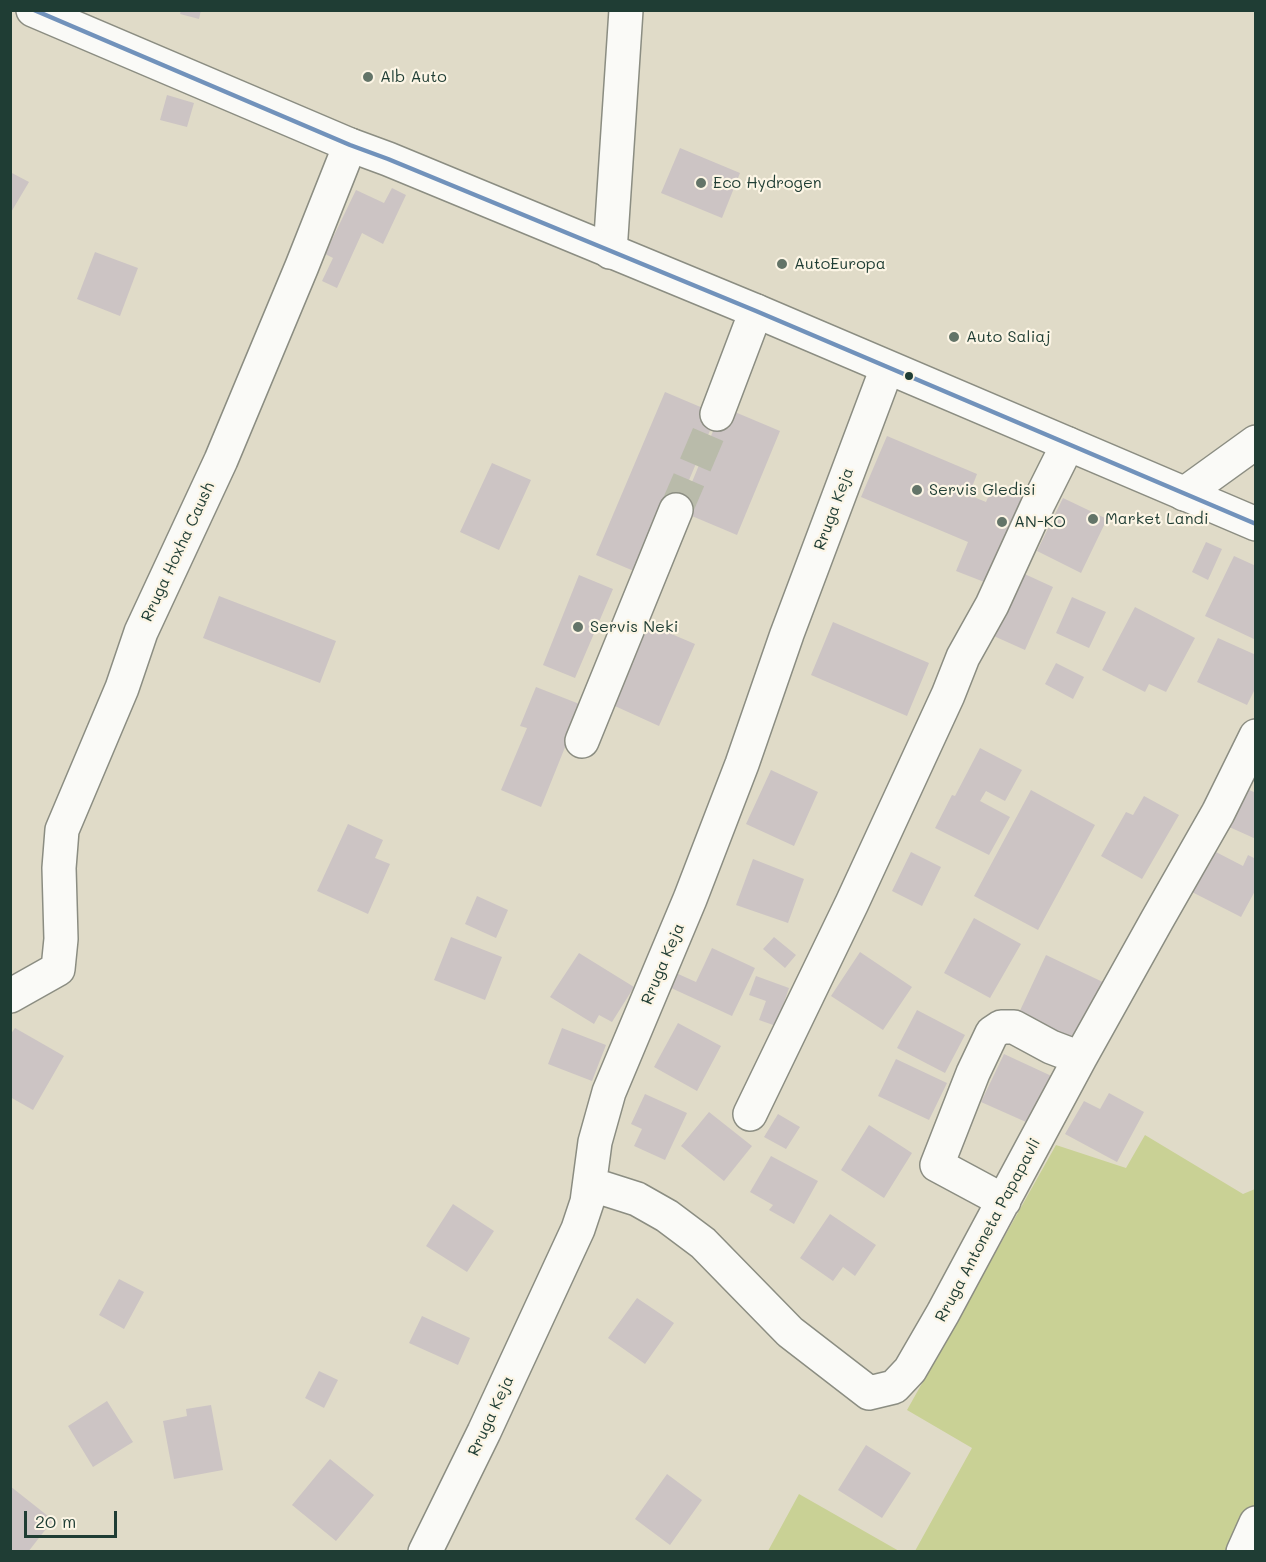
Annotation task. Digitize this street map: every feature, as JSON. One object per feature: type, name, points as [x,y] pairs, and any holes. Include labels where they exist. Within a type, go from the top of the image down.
[{"type":"street","points":[[33,10],[350,145],[756,311],[1256,524]]},
{"type":"street","points":[[610,252],[626,10]]},
{"type":"street","name":"Rruga Hoxha Caush","points":[[10,996],[58,969],[61,939],[58,868],[62,830],[122,688],[141,632],[221,460],[350,145]]},
{"type":"street","points":[[717,414],[756,311]]},
{"type":"street","name":"Rruga Keja","points":[[425,1551],[484,1432],[578,1229],[587,1202],[595,1142],[609,1092],[690,899],[742,764],[887,368]]},
{"type":"street","points":[[1184,494],[1256,442]]},
{"type":"street","points":[[750,1114],[948,695],[963,657],[992,605],[1068,444]]},
{"type":"street","points":[[582,741],[676,510]]},
{"type":"street","name":"Rruga Antoneta Papapavli","points":[[590,1184],[637,1199],[667,1216],[703,1243],[790,1332],[869,1393],[894,1387],[910,1370],[943,1313],[1080,1058],[1218,813],[1256,736]]},
{"type":"street","points":[[1004,1201],[937,1166],[973,1073],[992,1033],[1001,1027],[1014,1027],[1051,1047],[1080,1058]]},
{"type":"street","points":[[1243,1551],[1256,1522]]},
{"type":"green space","points":[[1145,1135],[1243,1194],[1255,1189],[1255,1551],[915,1551],[972,1448],[907,1410],[1056,1145],[1126,1168]]},
{"type":"green space","points":[[799,1494],[899,1551],[768,1551]]},
{"type":"building","points":[[181,10],[201,10],[199,19],[180,14]]},
{"type":"building","points":[[167,95],[194,103],[187,127],[160,120]]},
{"type":"building","name":"Eco Hydrogen","points":[[680,148],[740,173],[722,218],[661,193]]},
{"type":"building","points":[[10,172],[29,182],[10,214]]},
{"type":"building","points":[[392,188],[406,195],[383,244],[362,233],[337,288],[322,281],[333,258],[325,254],[356,190],[384,203]]},
{"type":"building","points":[[95,252],[138,268],[120,316],[77,299]]},
{"type":"building","points":[[665,392],[717,414],[648,577],[596,555]]},
{"type":"building","points":[[723,407],[780,431],[737,535],[680,511]]},
{"type":"building","points":[[887,436],[977,474],[969,495],[986,502],[993,486],[1033,502],[997,587],[956,571],[968,542],[861,497]]},
{"type":"building","points":[[492,463],[531,480],[499,550],[460,532]]},
{"type":"building","points":[[1063,498],[1107,519],[1081,573],[1037,551]]},
{"type":"building","points":[[1206,542],[1222,549],[1208,580],[1192,572]]},
{"type":"building","points":[[1234,556],[1256,566],[1256,640],[1205,616]]},
{"type":"building","points":[[1018,571],[1053,587],[1025,650],[987,633]]},
{"type":"building","name":"Servis Neki","points":[[579,575],[613,589],[575,678],[543,665]]},
{"type":"building","points":[[219,596],[336,641],[320,683],[203,638]]},
{"type":"building","points":[[1072,597],[1106,612],[1089,648],[1056,633]]},
{"type":"building","points":[[1135,607],[1195,638],[1166,692],[1149,684],[1145,692],[1102,670]]},
{"type":"building","points":[[641,621],[695,644],[659,726],[606,702]]},
{"type":"building","points":[[833,622],[929,663],[907,716],[811,675]]},
{"type":"building","points":[[1218,638],[1256,655],[1256,687],[1247,705],[1197,682]]},
{"type":"building","points":[[1056,663],[1084,677],[1073,699],[1045,684]]},
{"type":"building","points":[[536,687],[582,705],[541,807],[501,790],[527,728],[520,726]]},
{"type":"building","points":[[980,748],[1022,770],[1005,801],[986,791],[980,801],[1010,817],[989,855],[935,828]]},
{"type":"building","points":[[771,770],[818,792],[794,846],[746,824]]},
{"type":"building","points":[[1245,788],[1256,793],[1256,839],[1227,826]]},
{"type":"building","points":[[1031,790],[1095,825],[1038,930],[974,896]]},
{"type":"building","points":[[1144,796],[1179,815],[1142,879],[1101,856],[1126,812],[1133,815]]},
{"type":"building","points":[[348,824],[383,840],[375,858],[390,864],[368,914],[317,891]]},
{"type":"building","points":[[1214,851],[1243,866],[1248,855],[1256,859],[1256,889],[1241,917],[1192,892]]},
{"type":"building","points":[[911,852],[941,867],[922,906],[892,891]]},
{"type":"building","points":[[753,859],[804,879],[788,923],[736,905]]},
{"type":"building","points":[[477,896],[508,910],[496,938],[465,924]]},
{"type":"building","points":[[974,918],[1021,944],[990,998],[944,973]]},
{"type":"building","points":[[451,937],[502,957],[485,1000],[434,980]]},
{"type":"building","points":[[774,937],[796,955],[785,968],[763,949]]},
{"type":"building","points":[[712,948],[755,968],[732,1016],[669,987],[676,973],[696,982]]},
{"type":"building","points":[[860,952],[912,987],[883,1030],[831,996]]},
{"type":"building","points":[[579,953],[634,987],[612,1022],[599,1015],[594,1024],[550,997]]},
{"type":"building","points":[[1046,955],[1107,984],[1078,1045],[1017,1017]]},
{"type":"building","points":[[756,976],[789,988],[776,1026],[759,1020],[766,1001],[749,995]]},
{"type":"building","points":[[917,1010],[965,1035],[945,1073],[897,1048]]},
{"type":"building","points":[[678,1023],[721,1046],[697,1091],[654,1067]]},
{"type":"building","points":[[15,1028],[64,1056],[33,1110],[10,1097],[10,1035]]},
{"type":"building","points":[[562,1028],[606,1045],[592,1081],[548,1064]]},
{"type":"building","points":[[1004,1054],[1058,1079],[1035,1126],[981,1102]]},
{"type":"building","points":[[896,1059],[947,1083],[929,1120],[878,1096]]},
{"type":"building","points":[[1109,1093],[1144,1112],[1117,1162],[1065,1134],[1084,1101],[1100,1109]]},
{"type":"building","points":[[645,1094],[687,1113],[665,1160],[634,1146],[642,1129],[631,1124]]},
{"type":"building","points":[[709,1112],[752,1146],[724,1181],[681,1146]]},
{"type":"building","points":[[778,1114],[800,1127],[786,1149],[764,1137]]},
{"type":"building","points":[[869,1125],[912,1153],[884,1198],[841,1170]]},
{"type":"building","points":[[771,1156],[818,1181],[794,1224],[769,1210],[773,1205],[750,1192]]},
{"type":"building","points":[[453,1204],[494,1231],[467,1272],[426,1246]]},
{"type":"building","points":[[830,1214],[876,1245],[855,1276],[843,1267],[833,1281],[800,1258]]},
{"type":"building","points":[[119,1279],[144,1292],[124,1329],[99,1315]]},
{"type":"building","points":[[637,1298],[674,1323],[645,1364],[608,1338]]},
{"type":"building","points":[[422,1316],[470,1338],[458,1365],[409,1343]]},
{"type":"building","points":[[319,1371],[338,1380],[324,1408],[305,1398]]},
{"type":"building","points":[[107,1401],[133,1442],[93,1467],[68,1426]]},
{"type":"building","points":[[211,1405],[223,1470],[174,1479],[163,1421],[187,1416],[186,1409]]},
{"type":"building","points":[[866,1445],[911,1473],[882,1518],[838,1490]]},
{"type":"building","points":[[330,1459],[374,1495],[336,1541],[292,1505]]},
{"type":"building","points":[[667,1474],[702,1500],[670,1545],[635,1519]]},
{"type":"building","points":[[10,1486],[53,1520],[28,1552],[10,1552]]},
{"type":"tunnel","points":[[676,510],[717,414]]},
{"type":"transit line","points":[[34,10],[350,145],[756,311],[1256,524]]},
{"type":"place","name":"Alb Auto","points":[[368,77]]},
{"type":"place","name":"Eco Hydrogen","points":[[701,183]]},
{"type":"place","name":"AutoEuropa","points":[[782,264]]},
{"type":"place","name":"Auto Saliaj","points":[[954,337]]},
{"type":"place","name":"Servis Gledisi","points":[[917,490]]},
{"type":"place","name":"Market Landi","points":[[1093,519]]},
{"type":"place","name":"AN-KO","points":[[1002,522]]},
{"type":"place","name":"Servis Neki","points":[[578,627]]}]
